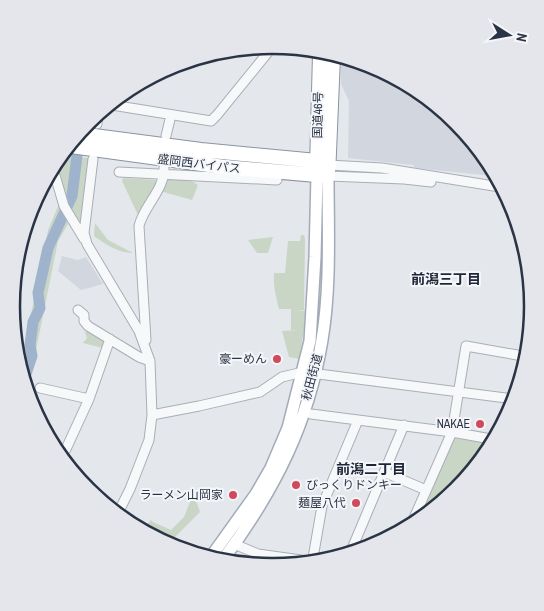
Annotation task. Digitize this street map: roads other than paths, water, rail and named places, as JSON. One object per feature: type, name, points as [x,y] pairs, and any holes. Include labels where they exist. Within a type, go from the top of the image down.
[{"type":"highway","name":"国道46号","points":[[320,58],[323,170]]},
{"type":"highway","name":"国道46号","points":[[323,170],[333,61]]},
{"type":"highway","name":"盛岡西バイパス","points":[[92,136],[192,149],[323,170]]},
{"type":"main road","name":"秋田街道","points":[[215,551],[256,494],[271,468],[322,340],[327,283],[323,170]]},
{"type":"main road","name":"秋田街道","points":[[227,553],[263,501],[290,451],[309,372]]},
{"type":"street","points":[[119,106],[211,121],[218,115],[267,54]]},
{"type":"street","points":[[166,136],[171,115]]},
{"type":"street","points":[[87,244],[84,234],[92,136]]},
{"type":"street","points":[[121,507],[140,467],[149,440],[152,415],[150,361],[147,348],[139,226],[141,217],[162,184],[164,170]]},
{"type":"street","points":[[119,172],[164,170],[277,180]]},
{"type":"street","points":[[323,170],[467,186],[494,187]]},
{"type":"street","points":[[55,177],[64,206],[140,331],[147,348]]},
{"type":"street","points":[[78,310],[84,315],[84,321],[88,326],[139,357],[150,361]]},
{"type":"street","points":[[66,449],[89,399],[110,339]]},
{"type":"street","points":[[417,511],[452,432],[466,346],[519,355]]},
{"type":"street","points":[[152,415],[260,392],[282,377],[309,372],[507,398]]},
{"type":"street","points":[[40,388],[89,399]]},
{"type":"street","points":[[311,414],[404,425],[486,438]]},
{"type":"street","points":[[314,554],[322,506],[358,420]]},
{"type":"street","points":[[354,544],[404,425]]},
{"type":"street","points":[[384,472],[426,490]]},
{"type":"street","points":[[234,544],[258,554],[274,558]]},
{"type":"waterway","points":[[28,368],[32,356],[30,345],[33,322],[40,308],[38,293],[48,248],[72,196],[78,144]]},
{"type":"place","name":"豪ーめん","points":[[277,359]]},
{"type":"place","name":"NAKAE","points":[[480,424]]},
{"type":"place","name":"びっくりドンキー","points":[[296,485]]},
{"type":"place","name":"ラーメン山岡家","points":[[233,495]]},
{"type":"place","name":"麺屋八代","points":[[356,503]]},
{"type":"district","name":"前潟三丁目","points":[[446,279]]},
{"type":"district","name":"前潟二丁目","points":[[371,469]]}]
